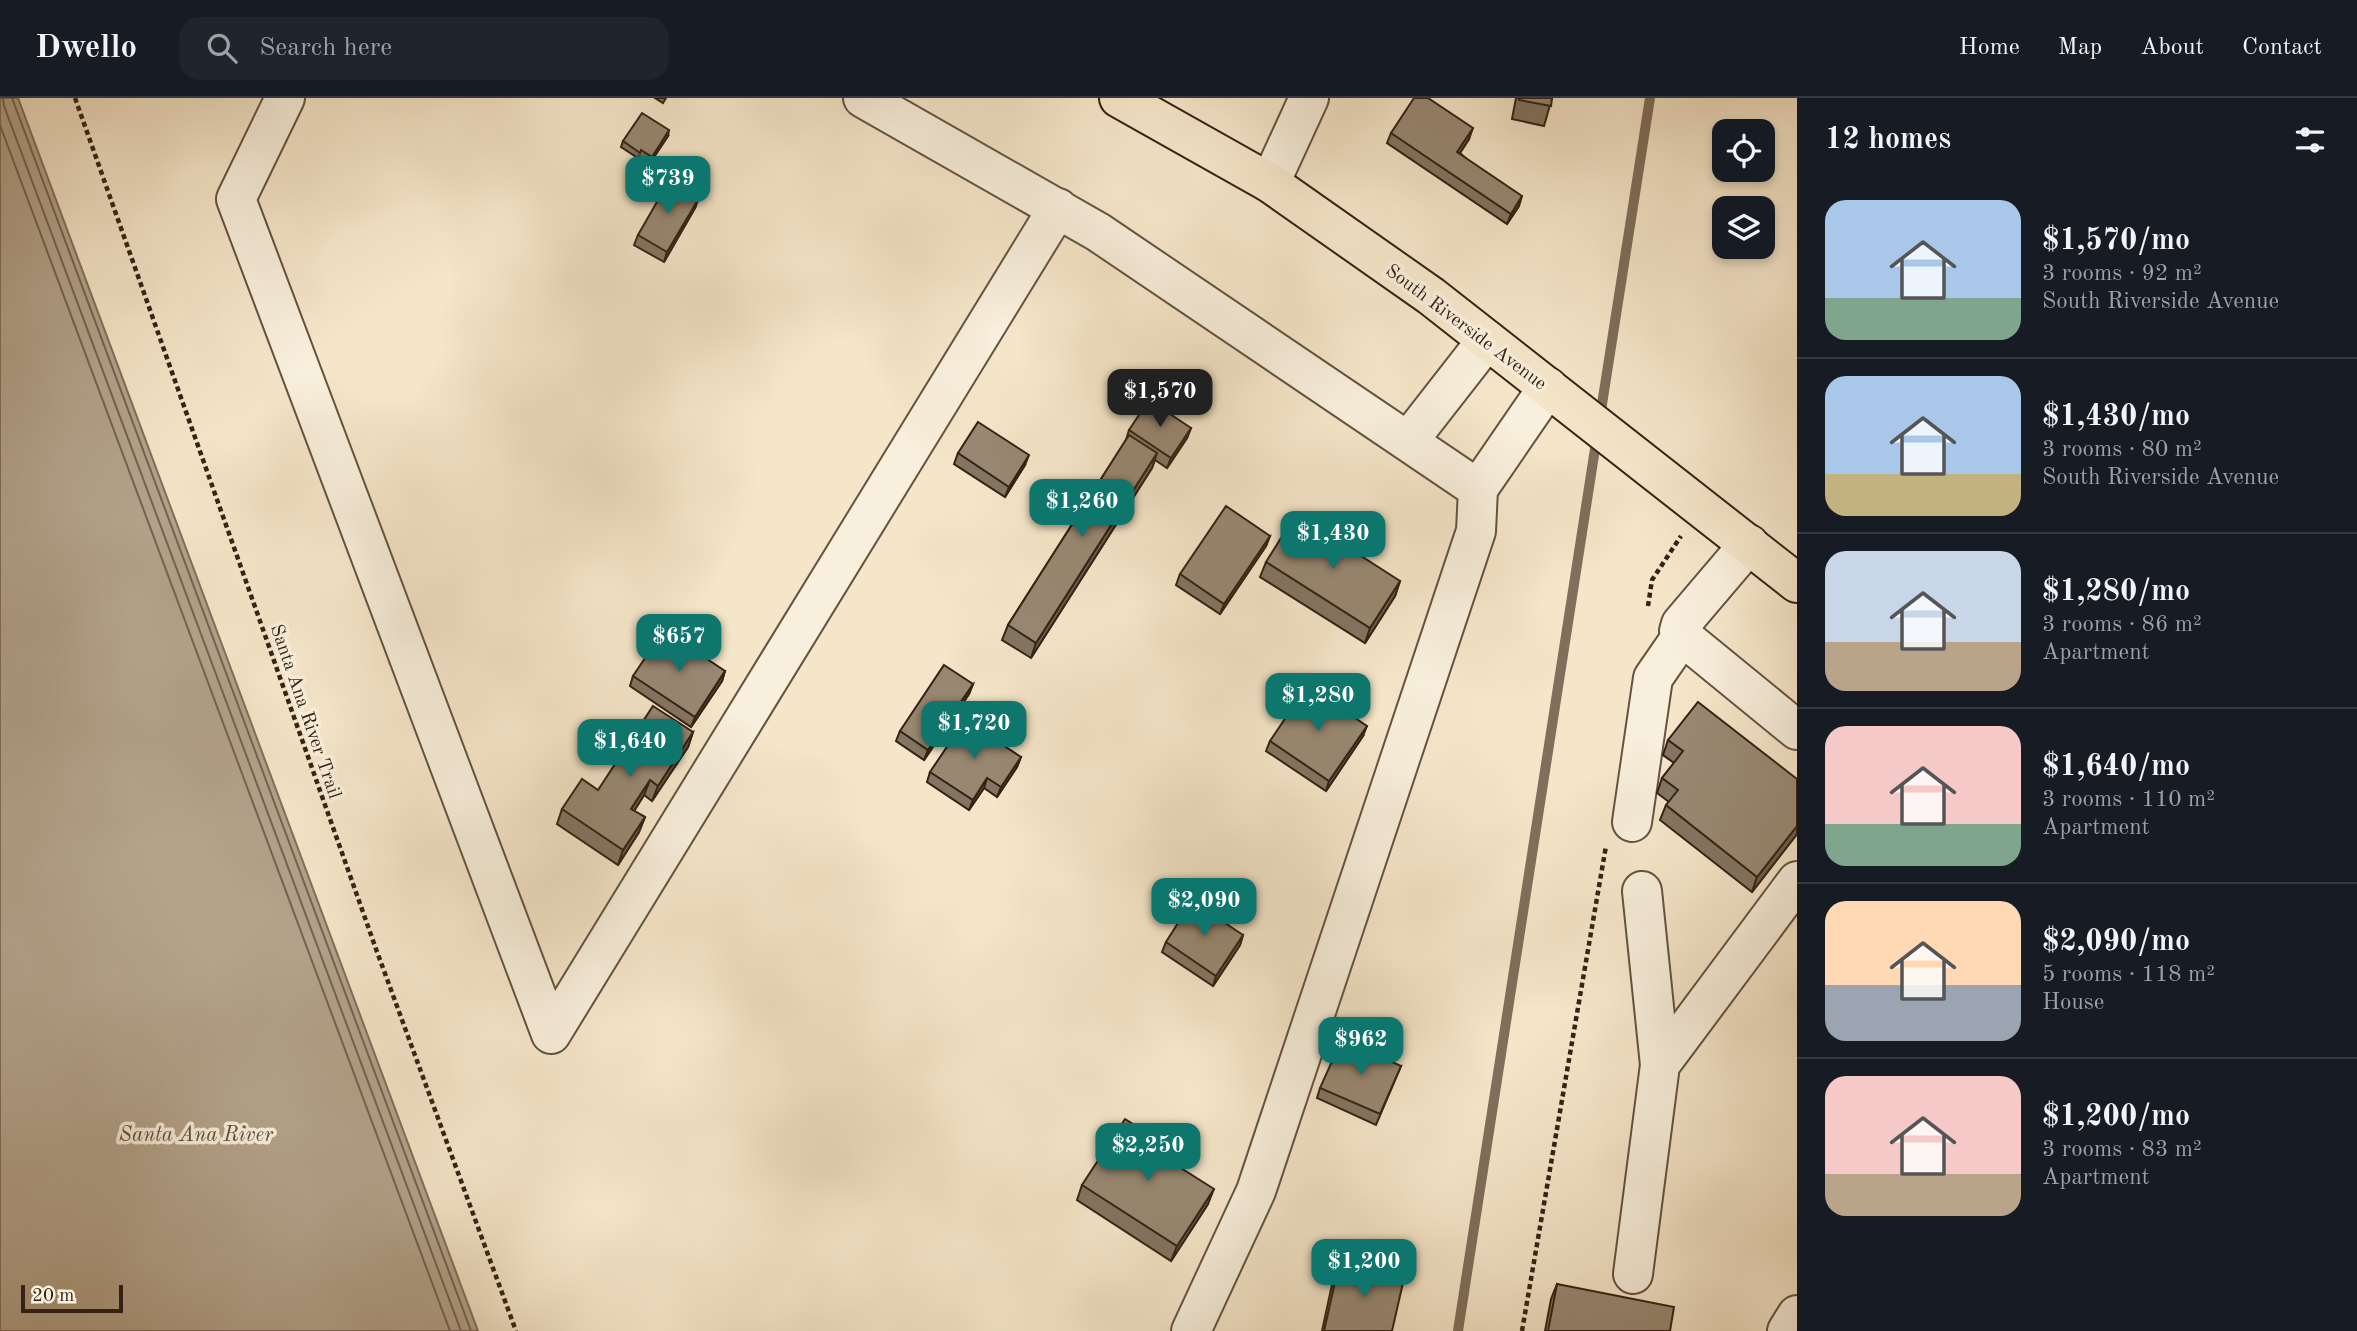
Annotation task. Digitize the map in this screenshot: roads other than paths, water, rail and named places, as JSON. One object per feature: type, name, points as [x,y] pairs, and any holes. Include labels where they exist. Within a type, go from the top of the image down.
[{"type":"main road","name":"South Riverside Avenue","points":[[1119,98],[1270,183],[1430,296],[1797,583]]},
{"type":"street","points":[[285,98],[236,200],[551,1034],[1058,208]]},
{"type":"street","points":[[863,98],[1058,208],[1409,440],[1478,489]]},
{"type":"street","points":[[1270,183],[1308,98]]},
{"type":"street","points":[[1409,440],[1487,340]]},
{"type":"street","points":[[1191,1331],[1260,1178],[1476,531],[1478,489],[1548,387]]},
{"type":"street","points":[[1749,544],[1681,624],[1679,631],[1797,730]]},
{"type":"street","points":[[1619,831],[1653,678],[1682,636]]},
{"type":"street","points":[[1660,1065],[1797,881]]},
{"type":"street","points":[[1633,1274],[1660,1065],[1642,891]]},
{"type":"street","points":[[1787,1331],[1797,1315]]},
{"type":"water","name":"Santa Ana River","points":[[0,98],[18,98],[478,1331],[0,1331]]},
{"type":"waterway","points":[[1600,417],[1650,98]]},
{"type":"waterway","points":[[1458,1331],[1597,436]]}]
